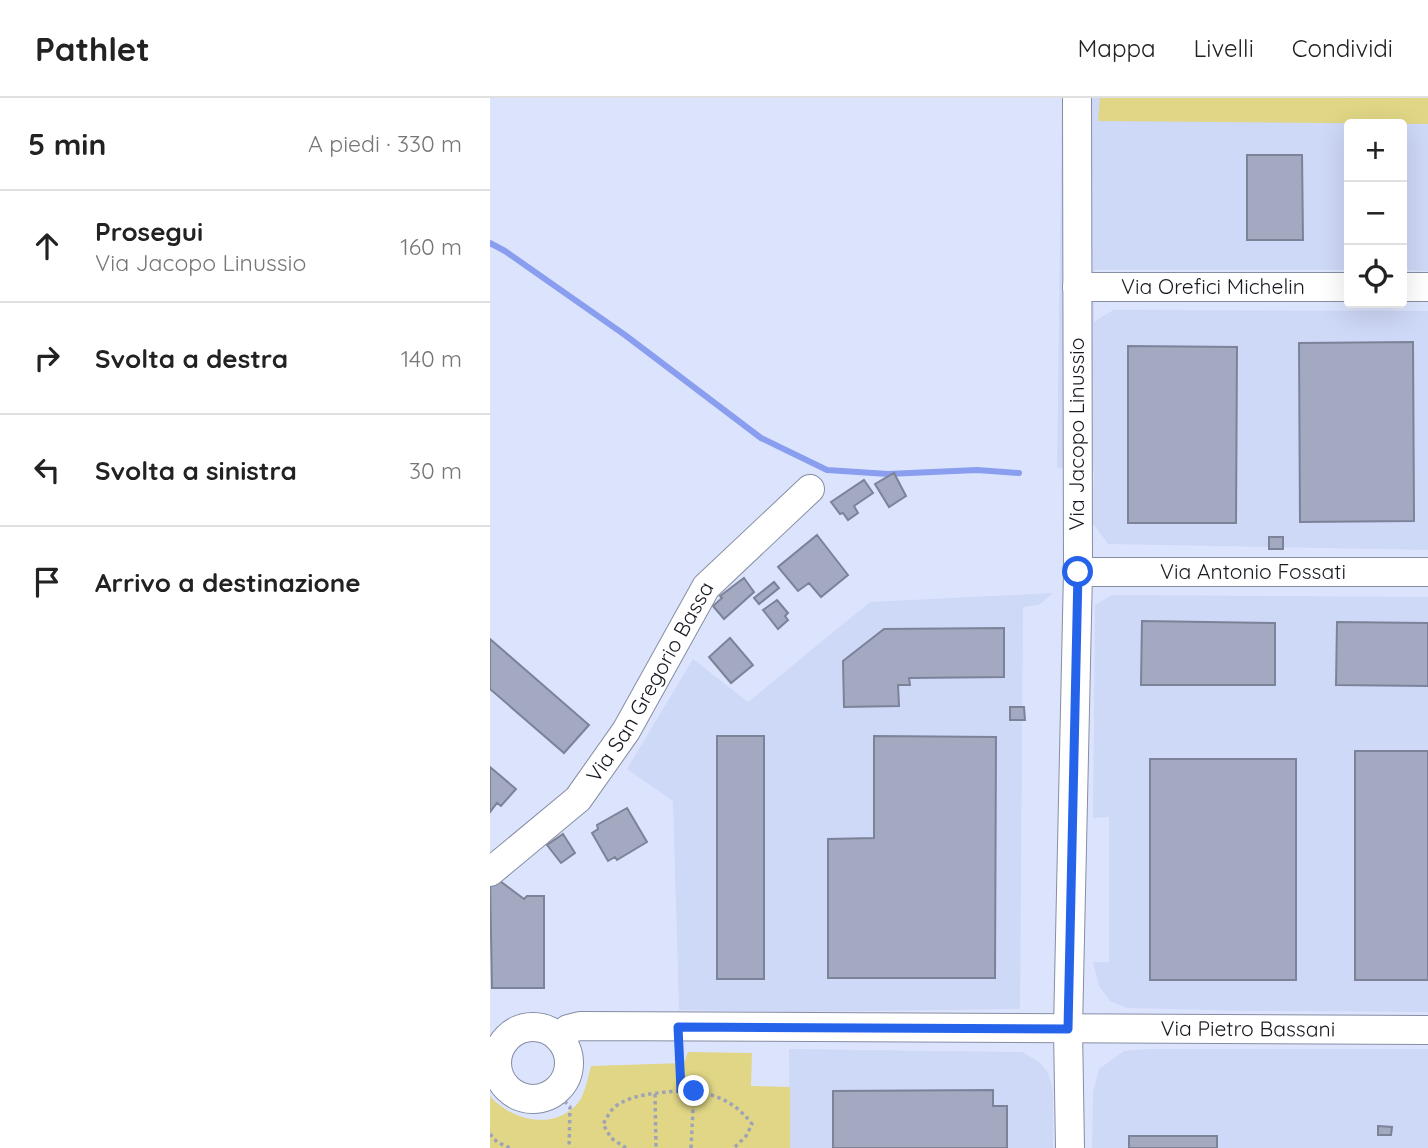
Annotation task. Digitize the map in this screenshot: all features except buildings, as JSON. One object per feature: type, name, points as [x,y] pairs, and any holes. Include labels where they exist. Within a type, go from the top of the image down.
[{"type":"street","name":"Via Jacopo Linussio","points":[[1070,1148],[1068,1029],[1078,572],[1077,98]]},
{"type":"street","name":"Via Orefici Michelin","points":[[1077,287],[1344,287]]},
{"type":"street","points":[[1407,287],[1428,287]]},
{"type":"street","name":"Via San Gregorio Bassa","points":[[490,872],[579,799],[626,731],[706,587],[810,489]]},
{"type":"street","name":"Via Antonio Fossati","points":[[1078,572],[1428,572]]},
{"type":"street","name":"Via Pietro Bassani","points":[[559,1038],[568,1029],[580,1026],[1428,1030]]},
{"type":"street","points":[[527,1027],[539,1027],[559,1038],[566,1048],[569,1060],[568,1071],[555,1091],[545,1097],[533,1099],[521,1097],[503,1083],[493,1061],[506,1038],[527,1027]]},
{"type":"path","points":[[678,1027],[681,1090]]},
{"type":"path","points":[[626,1148],[611,1138],[603,1124],[613,1108],[632,1097],[681,1090],[702,1091],[728,1101],[743,1112],[752,1124],[746,1136],[734,1148]]},
{"type":"path","points":[[555,1091],[570,1107],[569,1148]]},
{"type":"path","points":[[691,1148],[694,1091]]},
{"type":"path","points":[[655,1094],[656,1148]]},
{"type":"path","points":[[490,1134],[497,1142],[510,1148]]},
{"type":"shaded area","points":[[1062,98],[1428,98],[1428,271],[1407,270],[1407,119],[1344,119],[1344,270],[1094,270],[1094,322],[1113,310],[1428,311],[1428,550],[1108,544],[1092,522],[1094,471],[1057,468]]},
{"type":"shaded area","points":[[1100,98],[1428,98],[1428,124],[1407,124],[1407,119],[1344,119],[1344,123],[1098,121]]},
{"type":"shaded area","points":[[1053,593],[1039,605],[1023,607],[1020,1009],[789,1012],[679,1010],[673,801],[627,769],[693,659],[748,702],[870,602]]},
{"type":"shaded area","points":[[1112,595],[1428,597],[1428,1012],[1127,1008],[1110,1001],[1099,986],[1093,962],[1109,962],[1109,817],[1093,818],[1095,605]]},
{"type":"shaded area","points":[[789,1049],[1022,1052],[1038,1061],[1048,1072],[1053,1090],[1053,1148],[790,1148]]},
{"type":"shaded area","points":[[1428,1049],[1428,1148],[1092,1148],[1093,1092],[1099,1069],[1124,1051]]},
{"type":"shaded area","points":[[688,1052],[752,1053],[751,1086],[790,1087],[790,1148],[490,1148],[490,1096],[509,1112],[521,1117],[546,1120],[568,1112],[578,1103],[591,1066],[684,1063]]},
{"type":"waterway","points":[[490,243],[625,335],[761,438],[827,470],[888,474],[977,470],[1019,473]]},
{"type":"route","points":[[694,1091],[681,1090],[678,1027],[1068,1029],[1078,572]]}]
